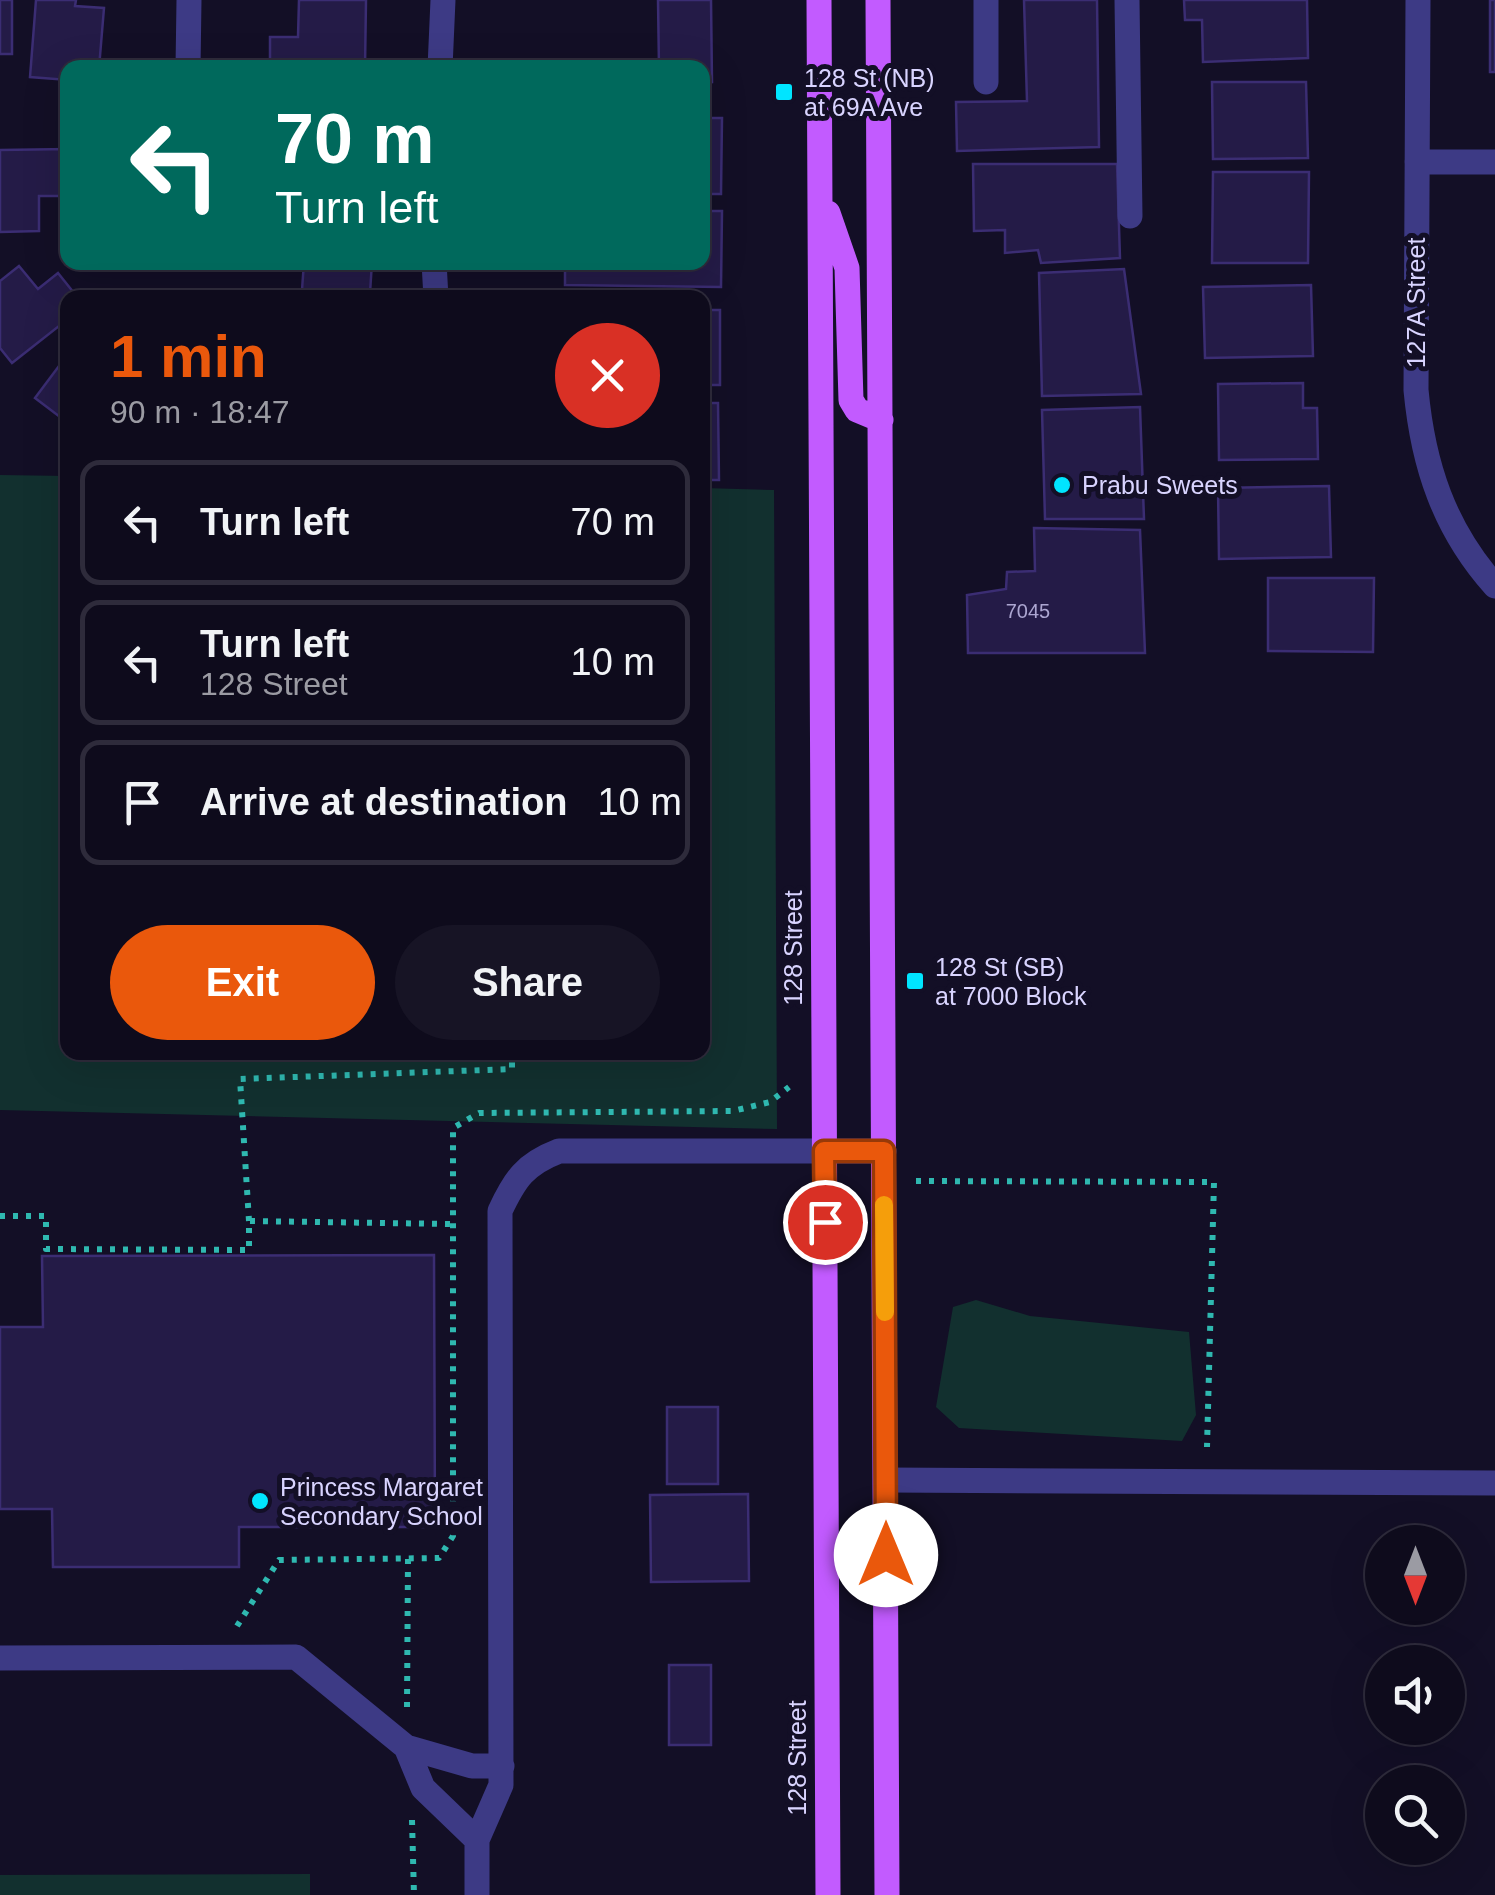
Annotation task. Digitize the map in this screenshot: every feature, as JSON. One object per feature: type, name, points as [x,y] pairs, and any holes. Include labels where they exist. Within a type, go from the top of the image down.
[{"type":"main road","name":"128 Street","points":[[819,0],[828,1895]]},
{"type":"main road","points":[[878,0],[887,1895]]},
{"type":"main road","points":[[821,194],[847,268],[851,400],[857,410],[880,420]]},
{"type":"street","points":[[188,60],[189,0]]},
{"type":"street","points":[[440,60],[443,0]]},
{"type":"street","points":[[986,0],[986,82]]},
{"type":"street","points":[[1127,0],[1130,216]]},
{"type":"street","name":"127A Street","points":[[1418,0],[1416,390],[1420,440],[1433,486],[1452,527],[1495,586]]},
{"type":"street","points":[[1417,162],[1495,162]]},
{"type":"street","points":[[477,1895],[477,1840],[501,1785],[500,1212],[518,1175],[534,1161],[560,1151],[884,1151]]},
{"type":"street","points":[[886,1480],[1495,1483]]},
{"type":"street","points":[[0,1658],[296,1657],[406,1747],[472,1766],[502,1766]]},
{"type":"street","points":[[406,1747],[423,1788],[477,1840]]},
{"type":"path","points":[[0,1216],[46,1216],[46,1249],[249,1250],[240,1079],[512,1069],[512,1060]]},
{"type":"path","points":[[916,1181],[1214,1182],[1208,1447]]},
{"type":"path","points":[[249,1222],[452,1224]]},
{"type":"path","points":[[408,1559],[408,1713]]},
{"type":"path","points":[[403,1806],[412,1818],[414,1895]]},
{"type":"green space","points":[[0,475],[60,476],[60,1060],[710,1060],[710,488],[774,490],[777,1129],[0,1110]]},
{"type":"green space","points":[[976,1300],[1030,1316],[1189,1332],[1196,1415],[1182,1441],[959,1428],[936,1407],[953,1307]]},
{"type":"green space","points":[[310,1874],[310,1895],[0,1895],[0,1875]]},
{"type":"building","points":[[0,0],[12,0],[12,54],[0,54]]},
{"type":"building","points":[[36,0],[76,0],[75,6],[104,8],[100,60],[60,60],[60,79],[30,77]]},
{"type":"building","points":[[299,0],[366,0],[365,60],[270,60],[270,37],[298,37]]},
{"type":"building","points":[[658,0],[711,0],[712,82],[710,60],[659,60]]},
{"type":"building","points":[[1024,0],[1097,0],[1099,147],[957,151],[956,102],[1027,101]]},
{"type":"building","points":[[1184,0],[1307,0],[1308,58],[1203,62],[1202,20],[1185,20]]},
{"type":"building","points":[[1490,0],[1495,0],[1495,72],[1490,72]]},
{"type":"building","points":[[1212,82],[1306,82],[1308,158],[1213,159]]},
{"type":"building","points":[[710,118],[722,118],[721,194],[710,194]]},
{"type":"building","points":[[60,149],[60,196],[39,196],[39,231],[0,232],[0,150]]},
{"type":"building","points":[[973,164],[1117,164],[1120,258],[1041,263],[1038,250],[1005,253],[1005,230],[974,231]]},
{"type":"building","points":[[1213,172],[1309,172],[1308,263],[1212,263]]},
{"type":"building","points":[[710,211],[722,211],[721,287],[565,285],[565,270],[710,270]]},
{"type":"building","points":[[19,266],[38,289],[58,273],[72,290],[60,290],[60,325],[12,363],[0,348],[0,281]]},
{"type":"building","points":[[1124,269],[1141,394],[1042,396],[1039,273]]},
{"type":"building","points":[[303,270],[371,270],[370,290],[302,290]]},
{"type":"building","points":[[1311,285],[1313,356],[1205,358],[1203,287]]},
{"type":"building","points":[[710,310],[720,310],[720,385],[710,385]]},
{"type":"building","points":[[60,365],[60,417],[35,398]]},
{"type":"building","points":[[1303,383],[1303,408],[1317,408],[1318,459],[1219,460],[1218,384]]},
{"type":"building","points":[[710,403],[718,403],[719,480],[710,480]]},
{"type":"building","points":[[1140,407],[1144,519],[1045,519],[1042,410]]},
{"type":"building","points":[[1329,486],[1331,557],[1219,559],[1218,488]]},
{"type":"building","points":[[1034,528],[1140,530],[1145,653],[968,653],[967,595],[1006,589],[1007,572],[1035,571]]},
{"type":"building","points":[[1268,578],[1374,578],[1373,652],[1268,651]]},
{"type":"building","points":[[434,1255],[435,1527],[239,1527],[239,1567],[53,1567],[52,1509],[0,1509],[0,1327],[43,1327],[42,1256]]},
{"type":"building","points":[[667,1407],[718,1407],[718,1484],[667,1484]]},
{"type":"building","points":[[748,1494],[749,1581],[651,1582],[650,1495]]},
{"type":"building","points":[[669,1665],[711,1665],[711,1745],[669,1745]]},
{"type":"slow traffic","points":[[884,1205],[885,1312]]},
{"type":"place","name":"128 St (NB) at 69A Ave","points":[[784,92]]},
{"type":"place","name":"Prabu Sweets","points":[[1062,485]]},
{"type":"place","name":"128 St (SB) at 7000 Block","points":[[915,981]]},
{"type":"place","name":"Princess Margaret Secondary School","points":[[260,1501]]},
{"type":"route","points":[[825,1222],[824,1151],[884,1151],[886,1555]]}]
